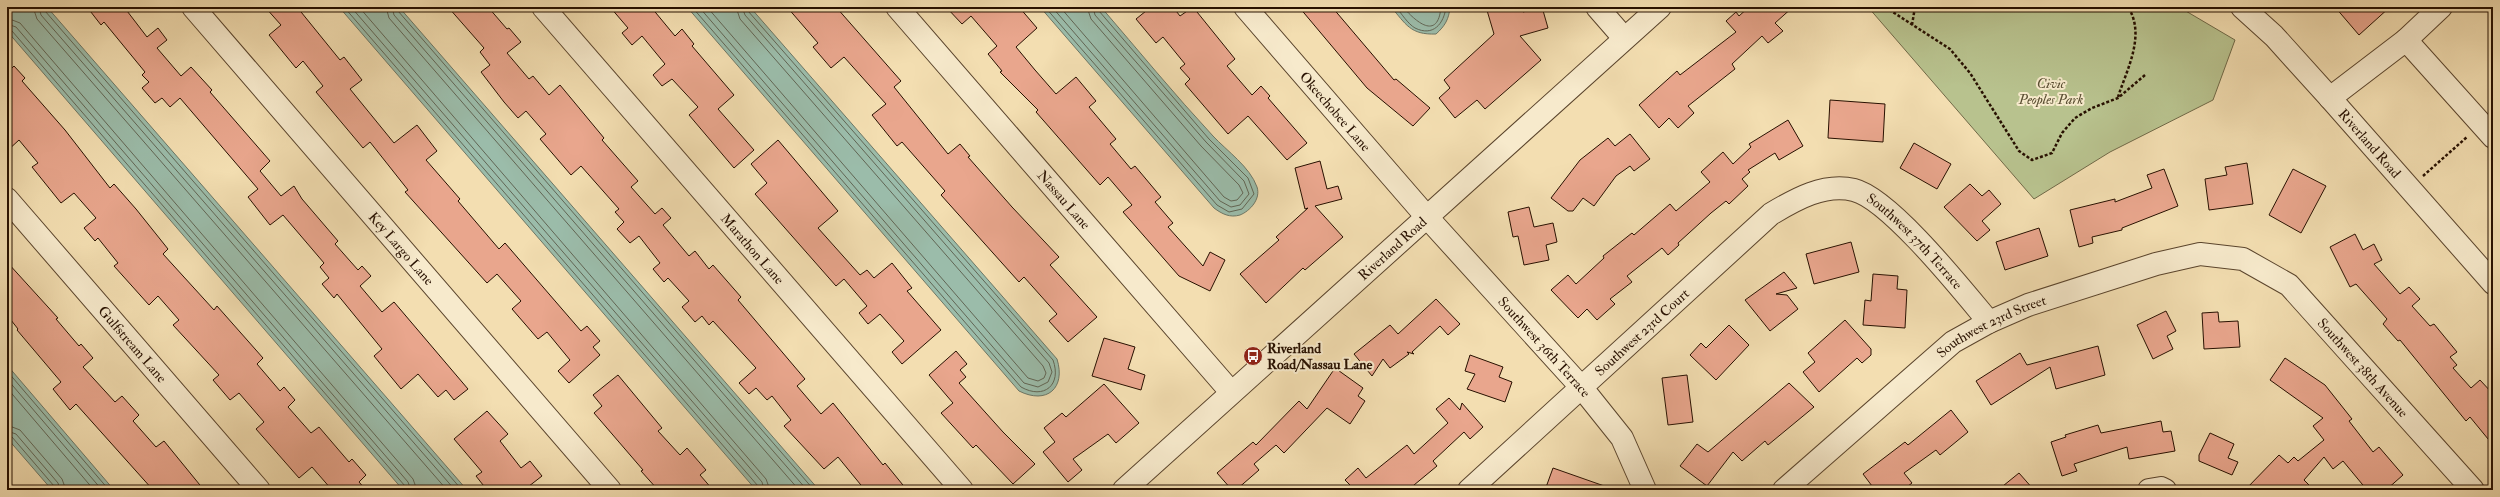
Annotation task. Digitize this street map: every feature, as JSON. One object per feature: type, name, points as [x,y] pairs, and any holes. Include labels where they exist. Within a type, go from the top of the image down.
[{"type":"street","name":"Key Largo Lane","points":[[193,7],[610,490]]},
{"type":"street","name":"Marathon Lane","points":[[543,7],[962,490]]},
{"type":"street","name":"Nassau Lane","points":[[898,7],[1231,392]]},
{"type":"street","name":"Okeechobee Lane","points":[[1245,7],[1426,216]]},
{"type":"street","points":[[1597,7],[1624,38]]},
{"type":"street","name":"Riverland Road","points":[[1124,490],[1426,216],[1660,7]]},
{"type":"street","name":"Riverland Road","points":[[2242,7],[2274,36],[2493,283]]},
{"type":"street","points":[[2330,98],[2406,40],[2441,7]]},
{"type":"street","points":[[2406,40],[2487,131]]},
{"type":"street","name":"Southwest 37th Terrace","points":[[1824,189],[1854,190],[1881,206],[1909,232],[1989,322]]},
{"type":"street","name":"Southwest 23rd Court","points":[[1469,490],[1771,214],[1795,199],[1824,189]]},
{"type":"street","name":"Gulfstream Lane","points":[[7,199],[259,490]]},
{"type":"street","name":"Southwest 36th Terrace","points":[[1426,216],[1582,388],[1622,438],[1645,490]]},
{"type":"street","name":"Southwest 23rd Street","points":[[1784,490],[1953,342],[1989,322],[2028,305],[2156,264],[2200,254],[2243,259]]},
{"type":"street","name":"Southwest 38th Avenue","points":[[2243,259],[2288,285],[2473,490]]},
{"type":"path","points":[[1885,7],[1950,49],[1970,73],[2019,151],[2032,160],[2052,154],[2062,133],[2075,118],[2092,108],[2118,98],[2145,75]]},
{"type":"path","points":[[1912,25],[1915,7]]},
{"type":"path","points":[[2118,98],[2136,44],[2134,16],[2128,7]]},
{"type":"path","points":[[2409,188],[2487,131]]},
{"type":"green space","name":"Civic Peoples Park","points":[[1868,7],[2179,7],[2235,40],[2213,100],[2110,152],[2034,199]]},
{"type":"water","points":[[7,7],[47,7],[467,490],[403,490],[7,31]]},
{"type":"water","points":[[339,7],[399,7],[819,490],[756,490]]},
{"type":"water","points":[[687,7],[750,7],[1057,359],[1059,378],[1052,391],[1046,395],[1038,396],[1029,395],[1019,391]]},
{"type":"water","points":[[1040,7],[1101,7],[1170,88],[1219,142],[1244,166],[1254,180],[1258,191],[1256,200],[1251,208],[1240,215],[1229,216],[1214,208]]},
{"type":"water","points":[[1391,7],[1450,7],[1449,15],[1442,28],[1436,34],[1427,34],[1420,33],[1409,27]]},
{"type":"water","points":[[7,365],[114,490],[52,490],[7,438]]},
{"type":"building","points":[[87,7],[124,7],[147,37],[158,28],[167,40],[157,48],[181,76],[191,67],[212,90],[210,92],[270,161],[260,171],[281,196],[294,186],[302,199],[338,241],[335,244],[358,270],[362,266],[371,276],[360,286],[382,312],[394,302],[468,389],[454,400],[446,390],[438,397],[418,374],[401,389],[374,356],[382,349],[337,294],[334,298],[322,284],[329,278],[320,267],[324,263],[283,215],[270,225],[248,197],[258,189],[180,98],[170,107],[162,98],[155,103],[142,88],[149,82],[142,75],[145,72],[104,22],[101,25]]},
{"type":"building","points":[[265,7],[297,7],[340,60],[344,57],[362,80],[350,89],[394,143],[417,125],[437,151],[426,160],[460,199],[458,201],[499,249],[505,243],[581,331],[587,326],[600,341],[593,347],[600,355],[569,383],[558,371],[570,360],[547,332],[538,339],[512,309],[521,301],[497,274],[487,283],[405,192],[408,190],[370,142],[363,148],[316,92],[323,86],[303,61],[296,68],[269,35],[281,25]]},
{"type":"building","points":[[448,7],[488,7],[507,29],[509,28],[521,42],[507,53],[529,79],[533,76],[549,95],[560,85],[604,138],[602,140],[638,181],[631,187],[655,214],[662,208],[671,218],[663,225],[689,256],[695,251],[709,269],[713,265],[741,297],[738,300],[805,379],[797,386],[821,414],[833,403],[883,465],[885,463],[907,490],[865,490],[838,457],[824,469],[784,426],[791,420],[772,396],[767,400],[756,388],[749,394],[739,383],[756,368],[713,321],[709,325],[702,316],[695,322],[682,307],[689,301],[668,278],[664,282],[653,269],[660,263],[639,236],[630,243],[617,229],[624,222],[615,212],[619,209],[581,166],[571,175],[540,139],[546,134],[526,111],[518,118],[504,102],[481,72],[490,65],[480,52],[484,48]]},
{"type":"building","points":[[610,7],[651,7],[675,36],[682,29],[694,44],[692,46],[734,95],[718,109],[754,150],[734,168],[689,115],[698,107],[672,79],[662,86],[653,75],[665,64],[642,36],[632,45],[622,33],[628,28]]},
{"type":"building","points":[[787,7],[836,7],[901,81],[894,87],[948,154],[960,144],[970,156],[968,157],[1059,257],[1050,265],[1097,317],[1068,342],[1049,321],[1057,314],[1024,277],[1019,282],[941,195],[945,191],[902,142],[897,146],[872,115],[886,104],[844,57],[831,68],[813,47],[818,43]]},
{"type":"building","points":[[946,7],[1019,7],[1037,28],[1016,47],[1056,94],[1076,77],[1096,101],[1089,107],[1116,139],[1110,144],[1131,169],[1135,166],[1161,197],[1155,202],[1173,223],[1168,227],[1203,266],[1210,252],[1225,260],[1210,291],[1179,276],[1123,212],[1132,205],[1108,177],[1100,185],[1036,112],[1038,110],[1000,72],[1002,71],[988,54],[997,46],[971,16],[962,24]]},
{"type":"building","points":[[1151,7],[1173,7],[1180,16],[1193,7],[1235,59],[1227,66],[1252,95],[1261,86],[1270,96],[1268,98],[1307,143],[1287,160],[1248,116],[1228,134],[1185,84],[1190,79],[1180,68],[1185,64],[1163,37],[1156,43],[1136,19]]},
{"type":"building","points":[[1299,7],[1332,7],[1394,80],[1396,79],[1430,108],[1413,126],[1367,88]]},
{"type":"building","points":[[1486,7],[1521,7],[1523,12],[1542,7],[1548,28],[1520,36],[1541,60],[1485,109],[1477,100],[1455,118],[1439,98],[1450,88],[1444,80],[1494,34]]},
{"type":"building","points":[[1749,7],[1793,7],[1775,23],[1783,31],[1768,43],[1762,36],[1732,64],[1735,69],[1688,106],[1694,113],[1678,128],[1669,118],[1659,128],[1639,105],[1677,71],[1680,75],[1736,32],[1726,21],[1736,12],[1739,16]]},
{"type":"building","points":[[2335,7],[2390,7],[2359,35]]},
{"type":"building","points":[[7,64],[11,69],[14,66],[25,78],[22,81],[65,130],[110,188],[114,184],[136,209],[168,249],[163,254],[214,310],[217,306],[263,358],[257,364],[280,391],[284,387],[295,400],[288,407],[311,433],[319,427],[349,462],[352,459],[366,475],[359,482],[366,490],[332,490],[312,467],[299,478],[256,429],[264,422],[239,393],[230,400],[213,380],[219,375],[173,325],[179,320],[158,296],[149,305],[114,266],[118,263],[98,238],[95,241],[84,228],[96,218],[74,193],[61,203],[32,167],[38,163],[19,140],[7,151]]},
{"type":"building","points":[[1830,100],[1885,104],[1883,142],[1828,138]]},
{"type":"building","points":[[1788,120],[1803,146],[1779,160],[1775,153],[1748,170],[1750,172],[1742,179],[1748,186],[1729,204],[1726,201],[1711,213],[1678,243],[1679,245],[1668,255],[1662,248],[1627,276],[1632,282],[1610,299],[1615,304],[1597,320],[1587,309],[1578,318],[1551,290],[1568,275],[1576,284],[1604,258],[1603,256],[1632,233],[1634,235],[1670,204],[1676,211],[1710,182],[1701,172],[1723,152],[1733,164],[1751,147],[1749,144]]},
{"type":"building","points":[[1630,134],[1650,159],[1634,171],[1630,166],[1616,176],[1594,206],[1583,198],[1573,211],[1568,211],[1551,198],[1580,160],[1608,138],[1615,146]]},
{"type":"building","points":[[778,140],[838,211],[818,228],[860,275],[867,270],[874,278],[892,263],[912,288],[907,291],[941,330],[902,364],[892,352],[904,341],[880,314],[868,324],[859,313],[867,306],[844,279],[836,286],[755,194],[767,183],[751,164]]},
{"type":"building","points":[[1914,143],[1951,164],[1937,189],[1900,168]]},
{"type":"building","points":[[1320,161],[1327,189],[1338,186],[1342,199],[1315,206],[1343,237],[1305,270],[1303,268],[1266,303],[1240,274],[1279,240],[1276,237],[1308,208],[1305,209],[1295,168]]},
{"type":"building","points":[[2247,163],[2253,204],[2209,210],[2205,179],[2227,175],[2225,167]]},
{"type":"building","points":[[2164,169],[2178,206],[2122,228],[2122,230],[2092,237],[2093,243],[2079,247],[2070,210],[2115,199],[2115,202],[2152,188],[2147,175]]},
{"type":"building","points":[[2293,169],[2326,186],[2301,233],[2269,215]]},
{"type":"building","points":[[1970,184],[1982,196],[1989,190],[2001,204],[1982,221],[1990,230],[1977,241],[1944,207]]},
{"type":"building","points":[[1529,207],[1534,227],[1553,223],[1557,242],[1546,245],[1549,260],[1524,265],[1518,236],[1513,237],[1508,212]]},
{"type":"building","points":[[2039,228],[2048,256],[2005,270],[1996,242]]},
{"type":"building","points":[[2355,234],[2363,250],[2374,244],[2382,260],[2374,264],[2400,294],[2409,287],[2420,299],[2412,306],[2430,326],[2434,324],[2457,352],[2450,357],[2457,365],[2453,368],[2471,388],[2480,380],[2493,394],[2493,445],[2470,417],[2466,421],[2400,340],[2398,341],[2383,324],[2387,319],[2356,284],[2350,287],[2330,247]]},
{"type":"building","points":[[1851,242],[1859,272],[1814,284],[1806,254]]},
{"type":"building","points":[[7,262],[58,318],[56,319],[79,346],[81,344],[93,358],[83,367],[115,402],[122,396],[139,415],[133,421],[156,447],[164,441],[204,490],[153,490],[76,404],[70,410],[53,389],[61,382],[17,330],[18,329],[7,315]]},
{"type":"building","points":[[1784,272],[1797,288],[1776,294],[1787,295],[1798,309],[1770,331],[1745,300]]},
{"type":"building","points":[[1873,274],[1898,276],[1897,289],[1907,290],[1905,328],[1863,325],[1865,300],[1871,301]]},
{"type":"building","points":[[1436,299],[1460,324],[1448,335],[1440,326],[1412,352],[1414,354],[1407,352],[1409,354],[1390,368],[1383,359],[1372,376],[1354,354],[1390,325],[1398,334]]},
{"type":"building","points":[[2166,311],[2176,331],[2167,336],[2173,349],[2153,359],[2137,325]]},
{"type":"building","points":[[2218,312],[2219,322],[2238,321],[2240,347],[2204,349],[2202,313]]},
{"type":"building","points":[[1845,320],[1871,349],[1871,355],[1862,363],[1857,358],[1819,392],[1803,372],[1815,362],[1808,353]]},
{"type":"building","points":[[1729,325],[1749,345],[1716,380],[1690,355],[1701,343],[1706,348]]},
{"type":"building","points":[[1104,338],[1135,347],[1128,369],[1145,375],[1141,390],[1092,376]]},
{"type":"building","points":[[2098,346],[2105,375],[2056,389],[2050,367],[1991,405],[1976,381],[2020,353],[2027,365]]},
{"type":"building","points":[[956,351],[967,364],[960,370],[966,377],[959,383],[1003,432],[1035,464],[1013,484],[976,445],[973,448],[941,413],[953,403],[929,375]]},
{"type":"building","points":[[1470,355],[1503,367],[1499,377],[1512,382],[1505,402],[1467,389],[1475,374],[1465,371]]},
{"type":"building","points":[[2285,358],[2325,385],[2352,419],[2349,421],[2373,452],[2379,447],[2403,475],[2386,490],[2367,490],[2343,461],[2333,469],[2324,457],[2304,480],[2314,490],[2245,490],[2279,455],[2288,463],[2294,457],[2298,461],[2324,440],[2313,426],[2323,418],[2270,380]]},
{"type":"building","points":[[1335,368],[1363,388],[1358,396],[1365,401],[1350,424],[1327,408],[1284,453],[1276,445],[1254,464],[1259,470],[1236,490],[1232,490],[1217,473],[1253,442],[1256,445],[1299,401],[1307,409]]},
{"type":"building","points":[[618,375],[662,428],[658,431],[680,455],[687,448],[706,470],[700,475],[713,490],[658,490],[641,471],[643,470],[594,413],[602,406],[593,395]]},
{"type":"building","points":[[1687,375],[1693,422],[1668,425],[1662,378]]},
{"type":"building","points":[[1789,383],[1814,407],[1768,445],[1765,441],[1742,461],[1733,452],[1707,486],[1680,466],[1697,444],[1708,452]]},
{"type":"building","points":[[1104,384],[1139,423],[1116,443],[1108,434],[1073,459],[1082,470],[1068,482],[1043,452],[1055,442],[1044,428],[1062,413],[1066,417]]},
{"type":"building","points":[[1449,398],[1460,410],[1462,403],[1483,427],[1470,439],[1464,432],[1433,461],[1437,466],[1408,490],[1351,490],[1353,488],[1345,480],[1358,468],[1366,478],[1407,445],[1414,454],[1448,423],[1436,409]]},
{"type":"building","points":[[1951,410],[1968,432],[1940,455],[1936,450],[1904,473],[1912,483],[1903,490],[1875,490],[1863,474],[1905,442],[1908,445]]},
{"type":"building","points":[[487,411],[508,434],[500,441],[521,468],[530,461],[542,476],[524,490],[487,490],[476,476],[482,472],[454,439]]},
{"type":"building","points":[[2161,421],[2163,432],[2171,431],[2175,451],[2129,459],[2127,447],[2074,464],[2077,471],[2062,476],[2051,442],[2066,437],[2065,435],[2098,425],[2101,433]]},
{"type":"building","points":[[2210,433],[2234,444],[2228,458],[2238,462],[2232,475],[2199,461],[2199,455]]},
{"type":"building","points":[[1553,468],[1610,488],[1610,490],[1545,490]]},
{"type":"building","points":[[2019,473],[2034,490],[1998,490]]},
{"type":"place","name":"Riverland Road/Nassau Lane","points":[[1253,356]]}]
